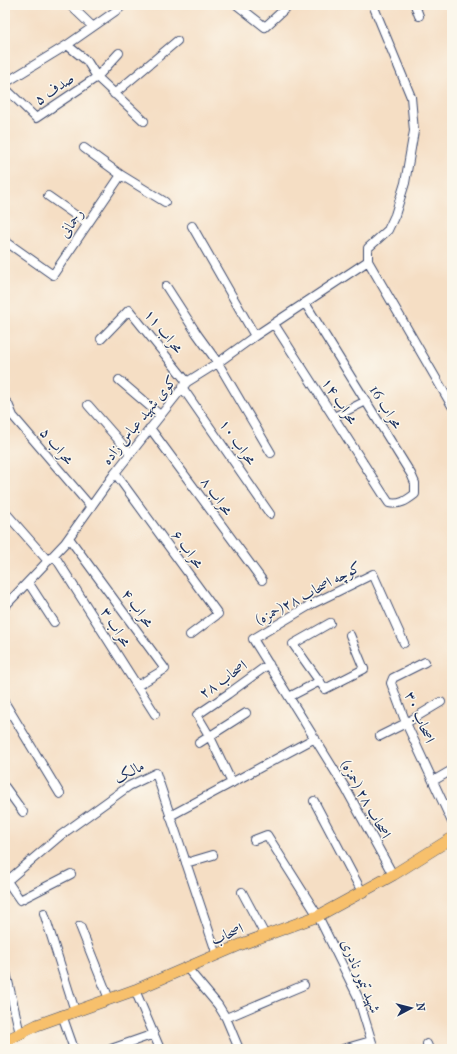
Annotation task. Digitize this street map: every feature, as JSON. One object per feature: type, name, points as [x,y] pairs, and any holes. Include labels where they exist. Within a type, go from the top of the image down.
[{"type":"main road","name":"اصحاب","points":[[5,1041],[62,1015],[134,990],[265,936],[318,916],[393,875],[452,838]]},
{"type":"street","points":[[70,5],[92,26]]},
{"type":"street","points":[[5,83],[67,45],[92,26],[120,8],[119,5]]},
{"type":"street","points":[[237,5],[265,27],[289,5]]},
{"type":"street","points":[[373,5],[411,97],[414,131],[405,183],[397,208],[388,230],[368,248],[368,261],[452,406]]},
{"type":"street","points":[[415,5],[419,16]]},
{"type":"street","points":[[114,94],[177,41]]},
{"type":"street","points":[[67,45],[87,61],[97,77],[144,122]]},
{"type":"street","name":"صدف ۵","points":[[5,88],[36,118],[97,77],[119,53]]},
{"type":"street","points":[[84,148],[121,175],[165,202]]},
{"type":"street","name":"رحمانی","points":[[5,241],[53,275],[121,175]]},
{"type":"street","points":[[48,196],[88,224]]},
{"type":"street","points":[[192,226],[255,336]]},
{"type":"street","name":"کوی شهید عباس زاده","points":[[5,606],[69,538],[114,473],[185,384],[368,261]]},
{"type":"street","points":[[166,286],[218,363],[272,453]]},
{"type":"street","name":"محراب 16","points":[[305,303],[411,474],[415,494],[398,504],[389,503],[383,494]]},
{"type":"street","name":"محراب ۱۱","points":[[101,339],[129,310],[185,384]]},
{"type":"street","name":"محراب ۱۴","points":[[274,324],[383,494]]},
{"type":"street","points":[[119,380],[160,415]]},
{"type":"street","name":"محراب ۱۰","points":[[185,384],[270,514]]},
{"type":"street","name":"محراب ۵","points":[[5,401],[8,404],[13,416],[91,506]]},
{"type":"street","points":[[334,417],[366,401]]},
{"type":"street","points":[[88,405],[130,453]]},
{"type":"street","name":"محراب ۸","points":[[150,428],[262,580]]},
{"type":"street","name":"محراب ۶","points":[[114,473],[218,614],[190,636]]},
{"type":"street","name":"محراب ۳","points":[[5,512],[51,558],[155,714]]},
{"type":"street","name":"محراب ۴","points":[[69,538],[165,669],[137,686]]},
{"type":"street","name":"کوچه اصحاب ۲۸(حمزه)","points":[[253,639],[312,604],[373,574],[404,643]]},
{"type":"street","points":[[28,582],[54,622]]},
{"type":"street","points":[[330,623],[293,644],[325,689],[364,669],[350,635]]},
{"type":"street","name":"اصحاب ۲۸ (حمزه)","points":[[253,639],[346,789],[393,875]]},
{"type":"street","name":"اصحاب ۳۰","points":[[425,662],[393,678],[391,681],[406,723],[452,822]]},
{"type":"street","name":"اصحاب ۲۸","points":[[232,783],[210,737],[197,715],[269,664]]},
{"type":"street","points":[[289,697],[320,681]]},
{"type":"street","points":[[380,736],[406,723],[441,702]]},
{"type":"street","points":[[5,703],[60,794]]},
{"type":"street","points":[[199,744],[246,713]]},
{"type":"street","points":[[170,816],[314,738]]},
{"type":"street","points":[[433,781],[452,770]]},
{"type":"street","name":"مالک","points":[[6,880],[73,826],[128,786],[156,773],[218,955]]},
{"type":"street","points":[[5,787],[23,812]]},
{"type":"street","points":[[314,801],[362,892]]},
{"type":"street","name":"شهید تیمور نادری","points":[[254,840],[267,834],[318,916],[358,997],[372,1045]]},
{"type":"street","points":[[186,863],[213,855]]},
{"type":"street","points":[[6,880],[20,900],[71,874]]},
{"type":"street","points":[[242,892],[265,936]]},
{"type":"street","points":[[44,913],[75,1011]]},
{"type":"street","points":[[80,926],[109,999]]},
{"type":"street","points":[[5,968],[20,1034]]},
{"type":"street","points":[[187,968],[218,1005],[226,1018],[239,1049]]},
{"type":"street","points":[[226,1018],[304,985]]},
{"type":"street","points":[[134,990],[160,1049]]},
{"type":"street","points":[[62,1015],[74,1049]]},
{"type":"street","points":[[110,1049],[154,1034]]},
{"type":"street","points":[[343,1049],[372,1045]]}]
